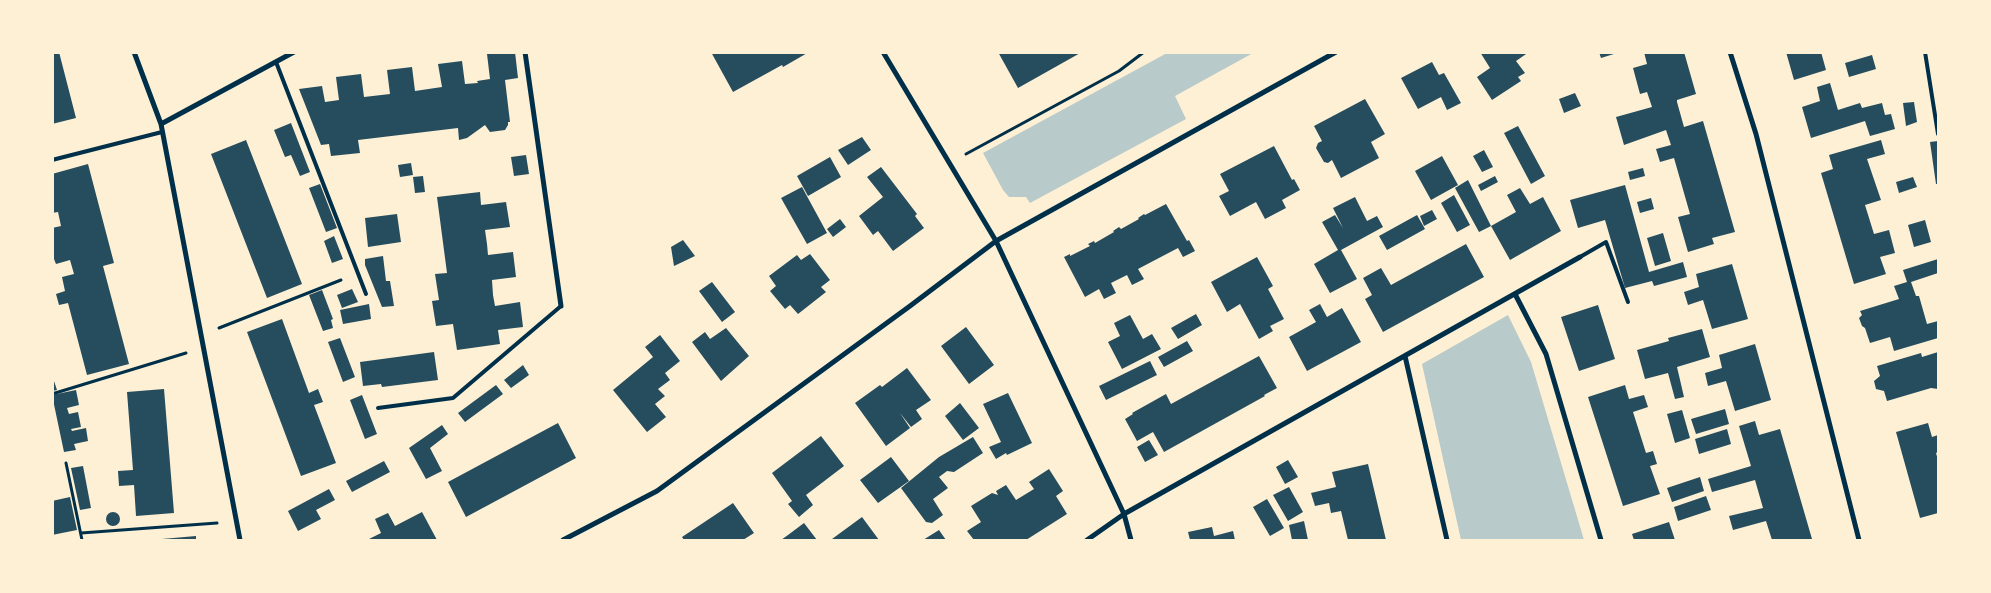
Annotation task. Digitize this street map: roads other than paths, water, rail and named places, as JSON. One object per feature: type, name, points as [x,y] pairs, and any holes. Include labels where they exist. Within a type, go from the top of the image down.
[{"type":"street","points":[[134,52],[161,124],[240,540]]},
{"type":"street","points":[[161,124],[294,52]]},
{"type":"street","points":[[525,52],[561,306]]},
{"type":"street","points":[[883,52],[996,241],[1124,514],[1131,540]]},
{"type":"street","points":[[563,540],[657,491],[996,241],[1336,52]]},
{"type":"street","points":[[1730,52],[1756,134],[1859,540]]},
{"type":"street","points":[[1087,540],[1124,514],[1580,257]]},
{"type":"street","points":[[1515,294],[1546,354],[1601,540]]},
{"type":"street","points":[[1405,356],[1447,540]]},
{"type":"lane","points":[[1925,52],[1938,134]]},
{"type":"lane","points":[[276,62],[366,294]]},
{"type":"lane","points":[[52,160],[162,132]]},
{"type":"lane","points":[[1580,257],[1606,242],[1628,302]]},
{"type":"lane","points":[[378,408],[453,398],[561,306]]}]
